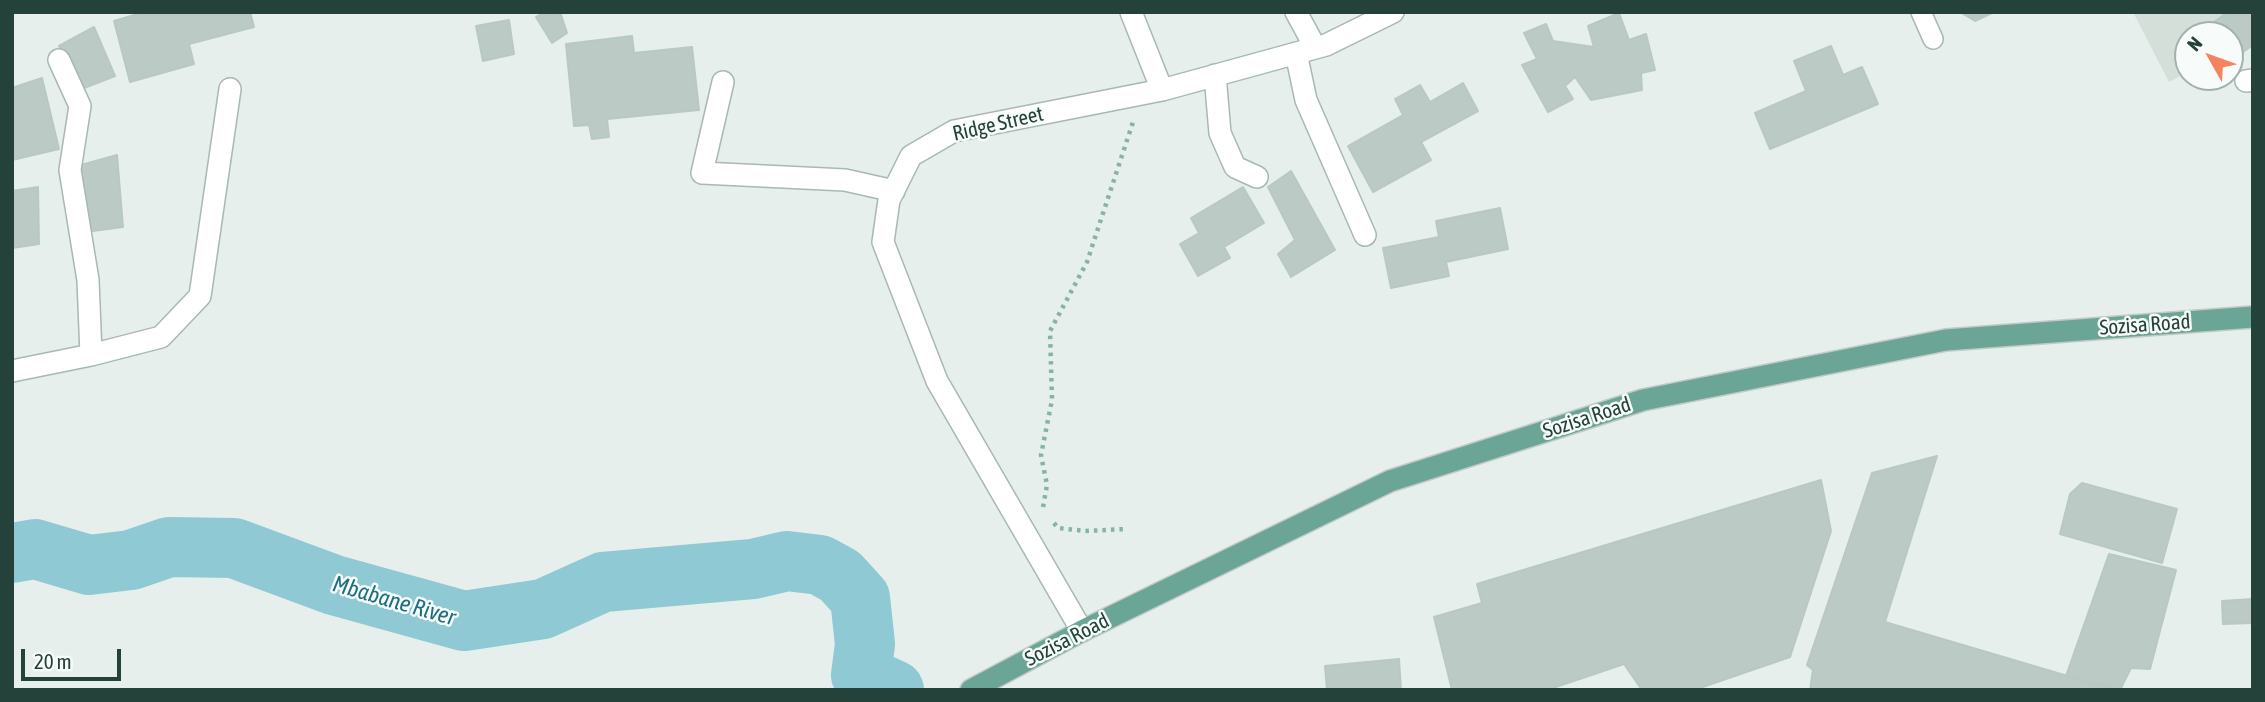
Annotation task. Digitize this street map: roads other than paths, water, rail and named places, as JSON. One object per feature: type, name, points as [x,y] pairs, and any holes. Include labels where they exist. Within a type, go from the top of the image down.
[{"type":"main road","name":"Sozisa Road","points":[[971,690],[1082,631],[1390,481],[1643,400],[1946,340],[2253,317]]},
{"type":"street","points":[[1131,12],[1152,92]]},
{"type":"street","points":[[1296,12],[1306,50],[1306,100],[1365,235]]},
{"type":"street","name":"Ridge Street","points":[[1082,631],[937,381],[883,242],[890,200],[911,156],[954,131],[1152,92],[1215,75],[1326,44],[1394,12]]},
{"type":"street","points":[[59,60],[80,106],[70,170],[88,280],[92,355]]},
{"type":"street","points":[[1215,75],[1220,133],[1235,167],[1257,177]]},
{"type":"street","points":[[723,82],[702,173],[845,180],[894,191]]},
{"type":"street","points":[[12,371],[92,355],[160,337],[200,296],[230,89]]},
{"type":"lane","points":[[1921,12],[1933,39]]},
{"type":"waterway","name":"Mbabane River","points":[[12,553],[35,549],[89,565],[131,560],[169,547],[234,548],[334,585],[464,621],[543,609],[603,582],[753,569],[787,561],[820,565],[840,576],[860,598],[865,644],[861,675],[894,690]]}]
